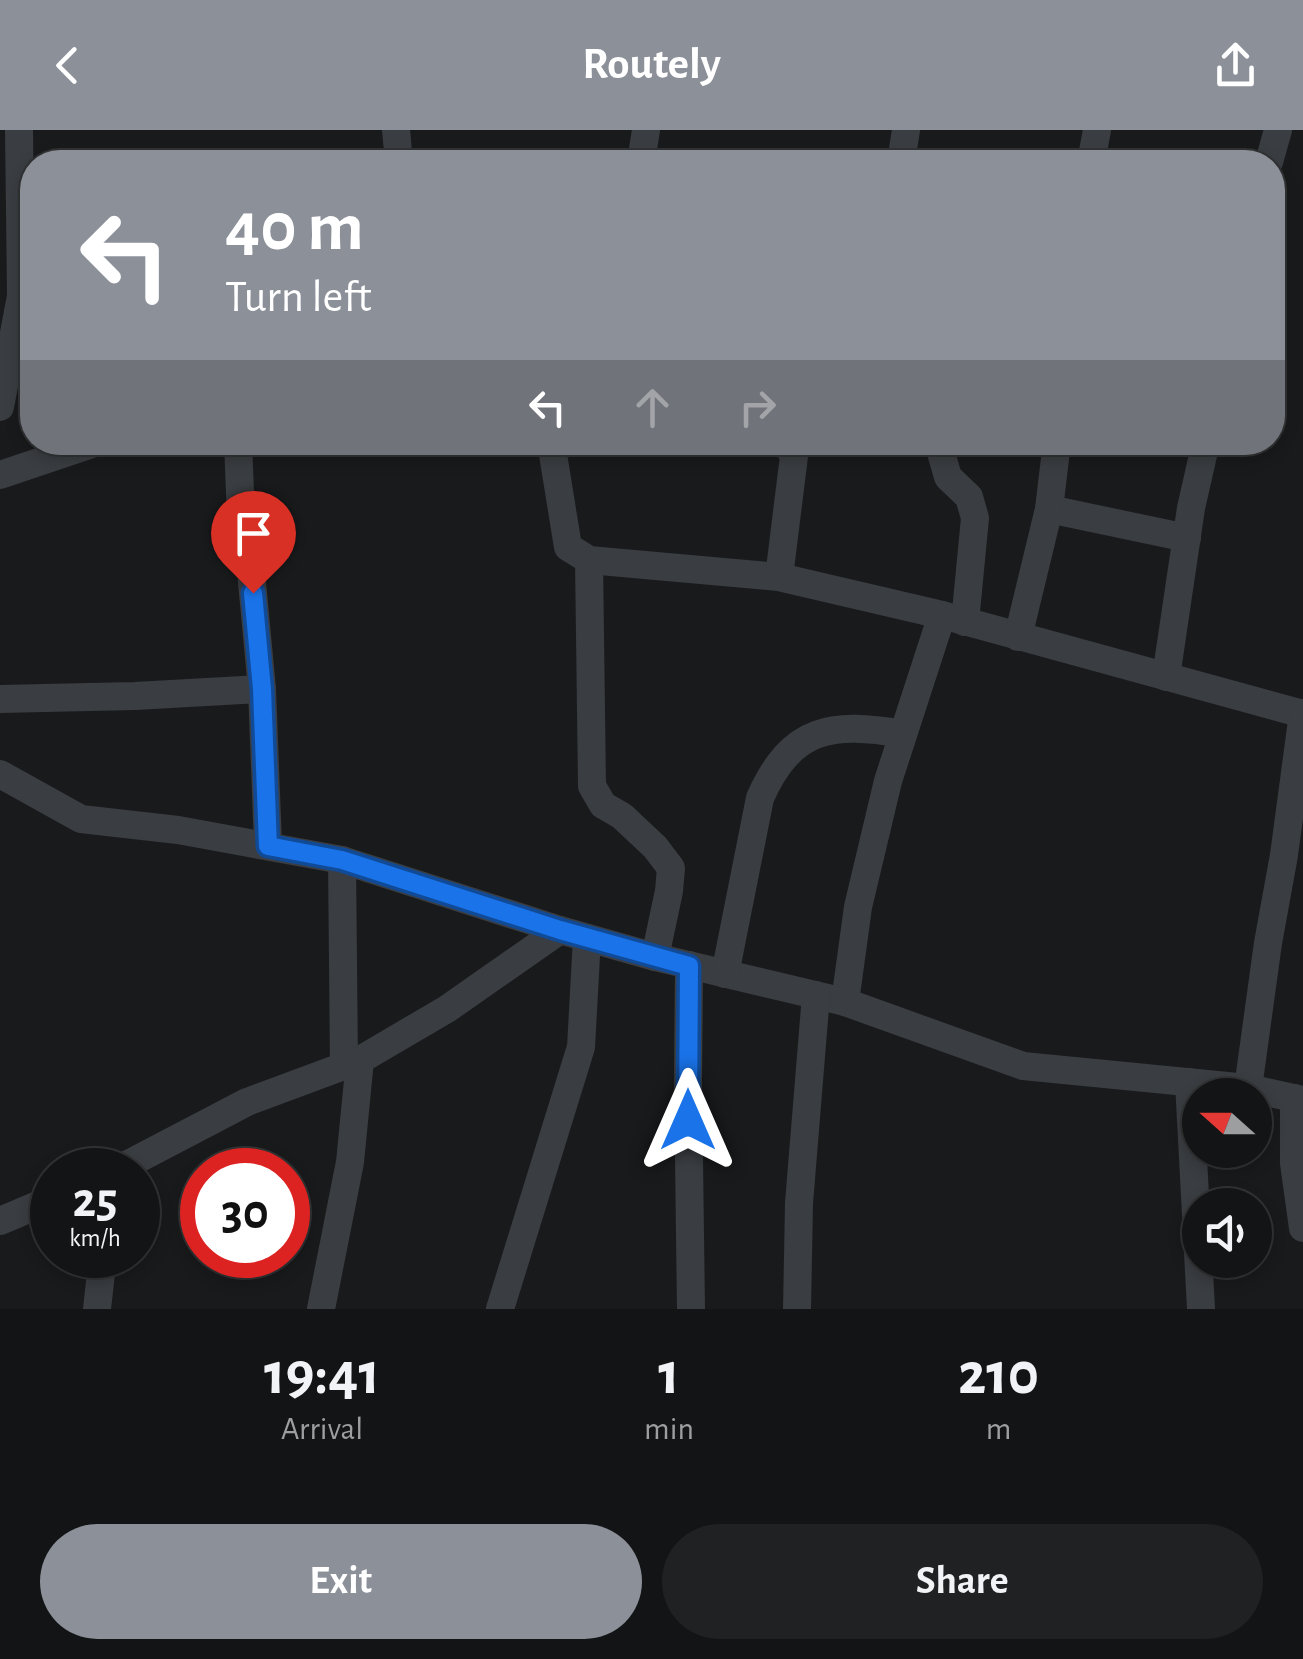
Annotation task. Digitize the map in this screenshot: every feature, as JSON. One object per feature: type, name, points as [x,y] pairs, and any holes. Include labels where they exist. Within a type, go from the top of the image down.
[{"type":"street","points":[[19,130],[20,213]]},
{"type":"street","points":[[0,407],[20,301]]},
{"type":"street","points":[[0,475],[59,455]]},
{"type":"street","points":[[239,455],[242,543],[250,561],[262,689],[268,846]]},
{"type":"street","points":[[552,455],[568,547],[589,560],[779,577],[954,619],[1303,714],[1294,859],[1268,943],[1249,1078]]},
{"type":"street","points":[[779,577],[793,455]]},
{"type":"street","points":[[845,1002],[858,907],[888,781],[903,734],[954,619],[975,518],[969,498],[948,477],[942,455]]},
{"type":"street","points":[[1018,637],[1049,509],[1055,455]]},
{"type":"street","points":[[1166,677],[1203,455]]},
{"type":"street","points":[[1049,509],[1187,538]]},
{"type":"street","points":[[589,560],[592,786],[604,804],[655,847],[670,868],[655,957]]},
{"type":"street","points":[[0,700],[262,689]]},
{"type":"street","points":[[725,974],[760,798],[785,756],[805,738],[829,731],[874,729],[903,734]]},
{"type":"street","points":[[0,774],[80,819],[178,830],[342,860],[655,957],[845,1002],[1023,1066],[1182,1081]]},
{"type":"street","points":[[320,1309],[350,1162],[352,1063],[342,860]]},
{"type":"street","points":[[159,1148],[247,1102],[352,1063],[574,934]]},
{"type":"street","points":[[500,1309],[581,1047],[574,934]]},
{"type":"street","points":[[689,966],[691,1309]]},
{"type":"street","points":[[797,1309],[799,1203],[816,995]]},
{"type":"street","points":[[1272,1093],[1299,1099],[1294,1163],[1303,1228]]},
{"type":"street","points":[[1194,1168],[1201,1309]]},
{"type":"street","points":[[0,1221],[30,1208]]},
{"type":"street","points":[[97,1309],[101,1278]]},
{"type":"route","points":[[253,593],[262,689],[268,846],[342,860],[560,930],[689,966],[688,1120]]}]
